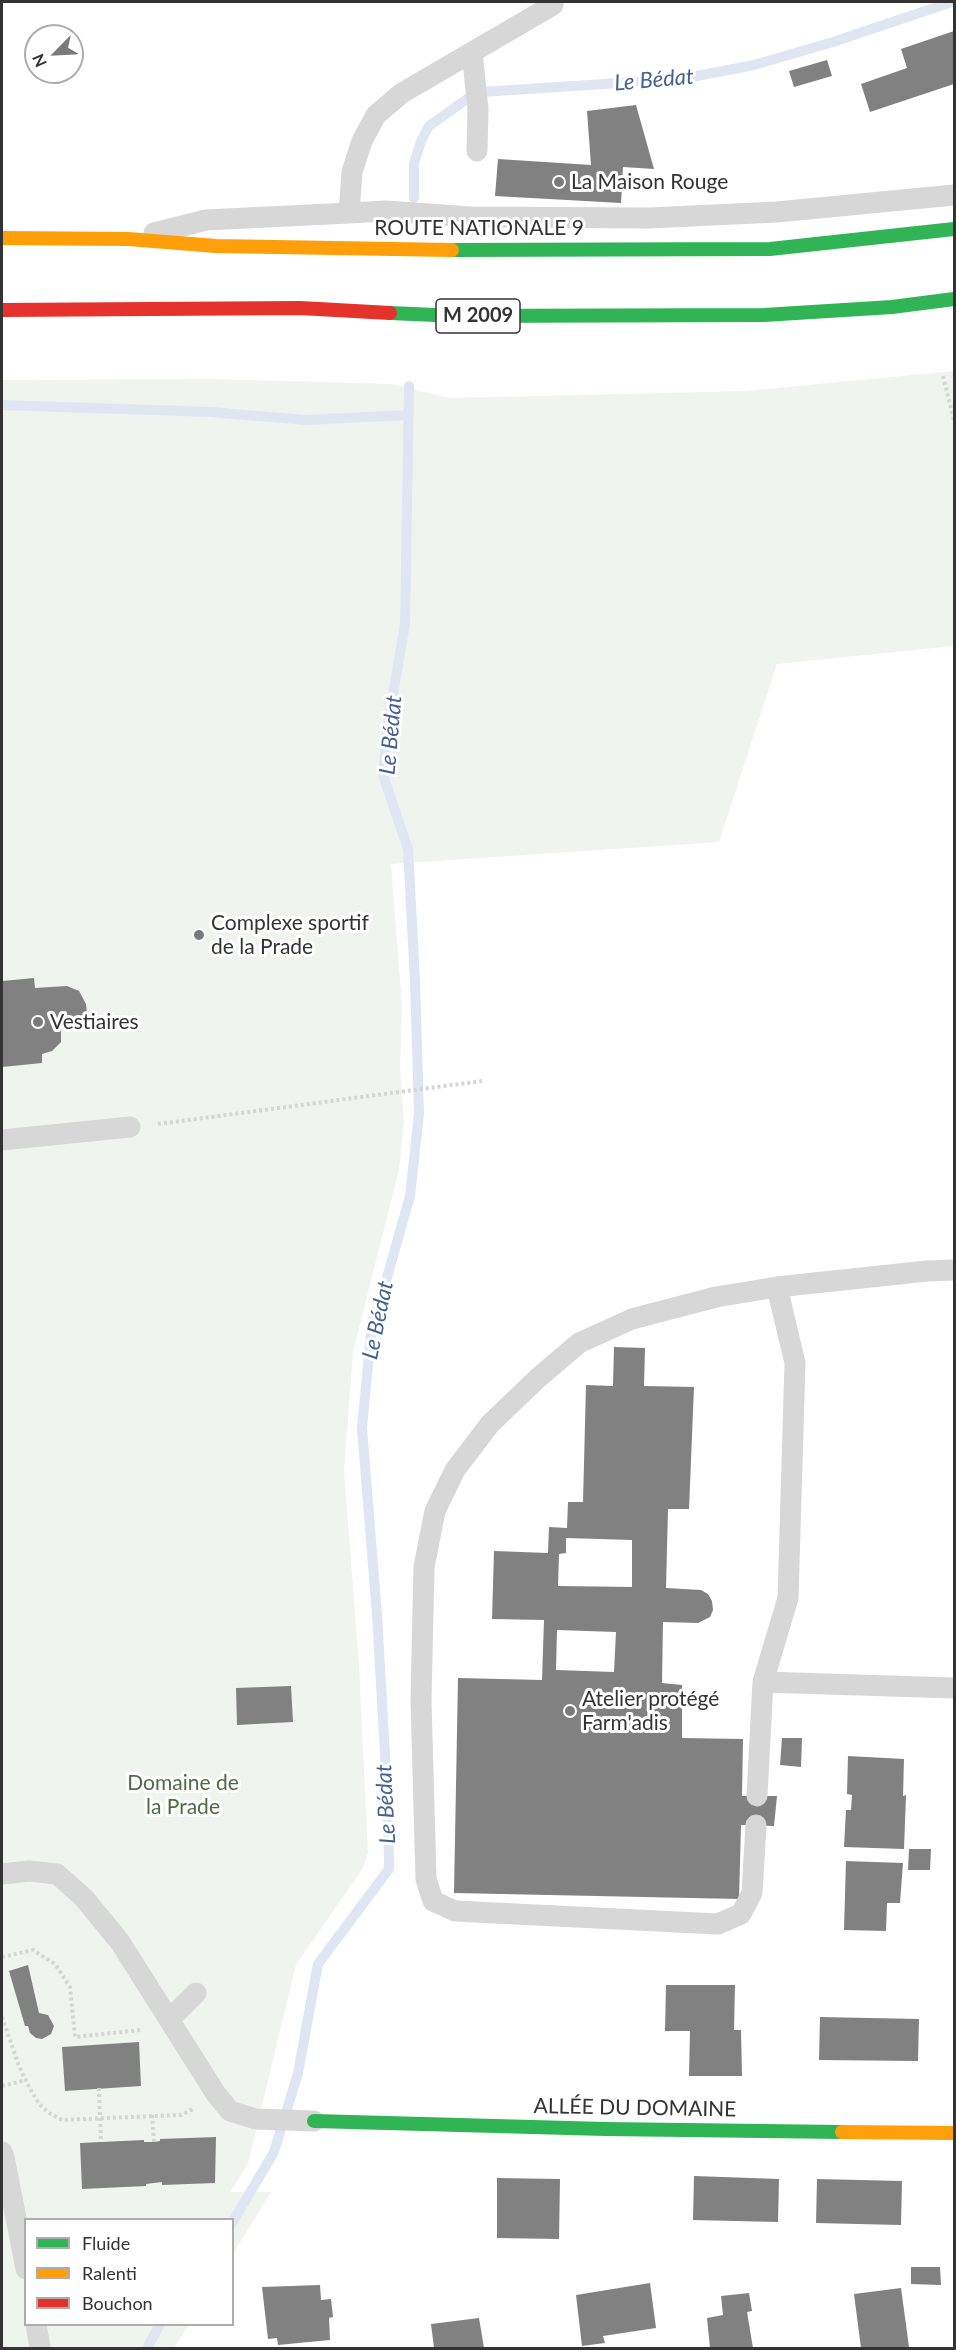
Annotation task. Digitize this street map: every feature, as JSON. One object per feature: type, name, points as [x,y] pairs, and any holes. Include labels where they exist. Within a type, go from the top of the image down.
[{"type":"main road","name":"ROUTE NATIONALE 9","points":[[2,238],[128,239],[228,246],[481,250],[770,249],[954,229]]},
{"type":"main road","name":"M 2009","points":[[2,310],[300,308],[458,316],[764,315],[892,307],[954,298]]},
{"type":"main road","name":"ALLÉE DU DOMAINE","points":[[314,2121],[605,2129],[954,2133]]},
{"type":"lane","points":[[349,213],[352,172],[362,141],[376,115],[402,93],[553,5]]},
{"type":"lane","points":[[472,52],[478,109],[477,152]]},
{"type":"lane","points":[[128,239],[206,220],[386,211],[471,218],[649,218],[777,212],[954,195]]},
{"type":"lane","points":[[2,1140],[130,1127]]},
{"type":"lane","points":[[756,1825],[752,1893],[741,1914],[718,1924],[455,1911],[433,1901],[426,1879],[421,1700],[424,1567],[435,1511],[455,1470],[490,1424],[579,1343],[632,1319],[716,1297],[777,1287],[954,1270]]},
{"type":"lane","points":[[757,1796],[763,1682],[788,1598],[795,1363],[777,1287]]},
{"type":"lane","points":[[763,1682],[954,1688]]},
{"type":"lane","points":[[2,1874],[29,1871],[57,1874],[84,1898],[120,1942],[216,2094],[230,2111],[256,2120],[314,2121]]},
{"type":"lane","points":[[170,2019],[196,1993]]},
{"type":"lane","points":[[2,2151],[24,2259]]},
{"type":"lane","points":[[36,2326],[40,2349]]},
{"type":"path","points":[[943,376],[954,420]]},
{"type":"path","points":[[130,1127],[482,1081]]},
{"type":"path","points":[[2,1957],[33,1950],[55,1964],[70,1987],[75,2037],[141,2030],[170,2019]]},
{"type":"path","points":[[2,2020],[26,2080],[39,2104],[62,2120],[181,2115],[197,2108],[216,2094]]},
{"type":"path","points":[[2,2086],[26,2080]]},
{"type":"path","points":[[99,2088],[101,2142]]},
{"type":"path","points":[[152,2115],[154,2142]]},
{"type":"green space","name":"Domaine de la Prade","points":[[954,371],[954,646],[777,664],[719,842],[391,864],[402,1005],[400,1068],[404,1122],[399,1170],[353,1352],[344,1471],[359,1664],[368,1853],[363,1868],[296,1965],[248,2164],[230,2192],[271,2192],[234,2252],[234,2218],[24,2218],[24,2326],[188,2326],[174,2348],[2,2348],[2,380],[211,379],[391,384],[451,398],[746,391]]},
{"type":"building","points":[[954,31],[954,84],[870,112],[861,84],[907,68],[901,49]]},
{"type":"building","points":[[827,60],[832,76],[794,87],[789,71]]},
{"type":"building","points":[[636,105],[654,169],[623,167],[621,203],[495,196],[498,159],[591,165],[587,111]]},
{"type":"building","name":"Vestiaires","points":[[34,978],[35,988],[67,986],[79,991],[86,1004],[88,1021],[61,1023],[61,1042],[52,1051],[42,1054],[42,1063],[2,1067],[2,981]]},
{"type":"building","name":"Atelier protégé Farm'adis","points":[[614,1347],[645,1348],[644,1386],[694,1387],[689,1509],[668,1509],[666,1588],[701,1590],[708,1594],[713,1610],[710,1617],[698,1623],[663,1622],[662,1683],[682,1685],[682,1738],[743,1739],[742,1796],[777,1796],[774,1826],[741,1825],[739,1899],[454,1893],[458,1678],[542,1680],[544,1620],[492,1619],[494,1551],[548,1553],[549,1527],[567,1528],[568,1502],[583,1502],[586,1385],[613,1386]],"holes":[[[566,1538],[632,1540],[632,1587],[558,1586],[559,1554],[566,1553]],[[557,1630],[616,1632],[614,1672],[556,1670]]]},
{"type":"building","points":[[291,1686],[293,1722],[237,1725],[236,1688]]},
{"type":"building","points":[[782,1738],[802,1738],[801,1767],[780,1765]]},
{"type":"building","points":[[848,1756],[904,1759],[903,1796],[906,1795],[904,1849],[844,1847],[846,1810],[851,1810],[852,1795],[847,1794]]},
{"type":"building","points":[[909,1849],[931,1849],[930,1870],[908,1870]]},
{"type":"building","points":[[846,1861],[903,1863],[900,1903],[887,1903],[886,1931],[844,1930]]},
{"type":"building","points":[[28,1965],[39,2013],[48,2015],[54,2026],[51,2034],[42,2039],[36,2038],[30,2033],[28,2026],[25,2026],[9,1971]]},
{"type":"building","points":[[666,1985],[735,1985],[734,2030],[741,2030],[742,2076],[689,2076],[690,2031],[665,2031]]},
{"type":"building","points":[[820,2017],[919,2019],[918,2061],[819,2060]]},
{"type":"building","points":[[139,2042],[141,2086],[65,2091],[62,2047]]},
{"type":"building","points":[[216,2137],[215,2183],[162,2185],[162,2182],[146,2184],[146,2186],[82,2189],[80,2143],[144,2140],[144,2142],[154,2142],[160,2139]]},
{"type":"building","points":[[694,2176],[779,2179],[778,2222],[693,2220]]},
{"type":"building","points":[[497,2178],[560,2179],[559,2239],[497,2238]]},
{"type":"building","points":[[817,2179],[902,2181],[901,2225],[816,2223]]},
{"type":"building","points":[[911,2267],[940,2267],[941,2285],[911,2284]]},
{"type":"building","points":[[650,2283],[656,2328],[603,2336],[605,2343],[582,2346],[576,2295]]},
{"type":"building","points":[[320,2285],[321,2300],[331,2299],[333,2317],[329,2318],[330,2340],[278,2345],[277,2338],[268,2339],[262,2287]]},
{"type":"building","points":[[901,2288],[909,2347],[861,2348],[854,2294]]},
{"type":"building","points":[[749,2293],[752,2311],[747,2312],[753,2348],[710,2348],[707,2318],[723,2315],[721,2296]]},
{"type":"building","points":[[479,2318],[484,2348],[434,2348],[431,2324]]},
{"type":"waterway","name":"Le Bédat","points":[[414,198],[414,164],[421,141],[429,126],[467,99],[481,92],[681,79],[754,65],[833,42],[952,2]]},
{"type":"waterway","name":"Le Bédat","points":[[234,2220],[274,2152],[298,2073],[318,1964],[389,1869],[388,1806],[377,1615],[362,1428],[371,1334],[410,1196],[419,1114],[408,849],[383,775],[387,729],[405,624],[409,386]]},
{"type":"waterway","points":[[2,405],[211,412],[306,420],[409,415]]},
{"type":"waterway","name":"Le Bédat","points":[[147,2348],[159,2326]]},
{"type":"traffic: fast","points":[[452,250],[770,249],[954,229]]},
{"type":"traffic: fast","points":[[390,313],[458,316],[764,315],[892,307],[954,299]]},
{"type":"traffic: fast","points":[[314,2121],[605,2129],[842,2132]]},
{"type":"traffic: slow","points":[[2,238],[128,239],[216,246],[452,250]]},
{"type":"traffic: slow","points":[[842,2132],[954,2133]]},
{"type":"traffic: jam","points":[[2,310],[300,308],[390,313]]},
{"type":"place","name":"La Maison Rouge","points":[[559,182]]},
{"type":"place","name":"Complexe sportif de la Prade","points":[[199,935]]},
{"type":"place","name":"Vestiaires","points":[[38,1022]]},
{"type":"place","name":"Atelier protégé Farm'adis","points":[[570,1711]]}]
